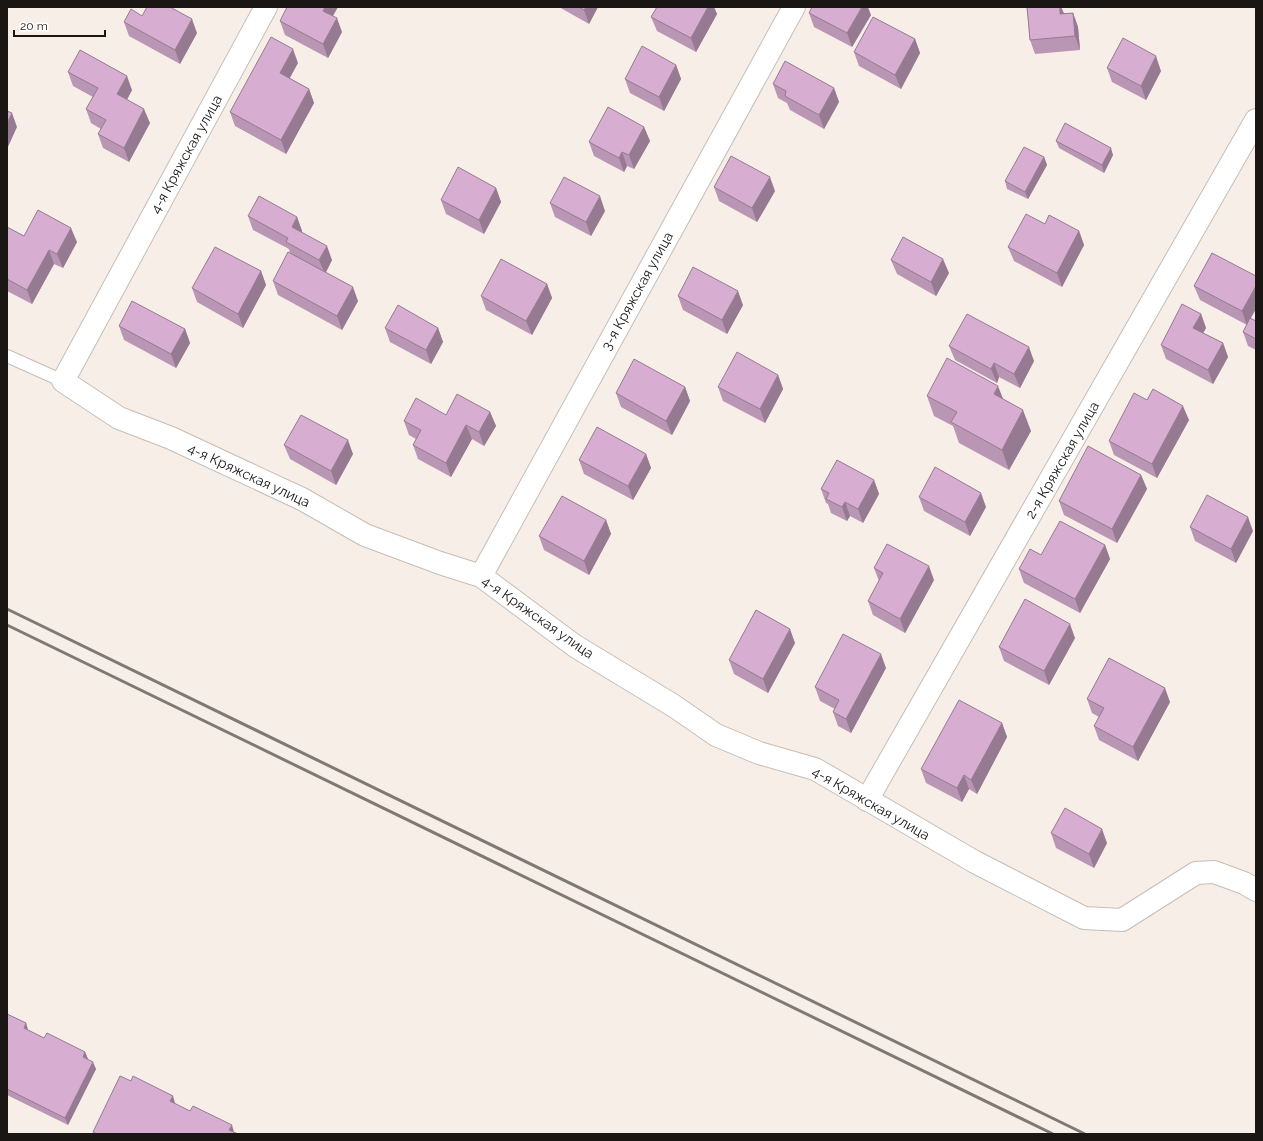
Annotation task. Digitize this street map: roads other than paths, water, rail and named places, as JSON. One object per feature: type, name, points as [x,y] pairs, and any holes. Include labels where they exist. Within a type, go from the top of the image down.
[{"type":"street","name":"4-я Кряжская улица","points":[[266,7],[63,381],[119,418],[171,438],[302,499],[365,535],[440,563],[481,576],[576,646],[674,706],[716,735],[759,753],[815,768],[867,800],[975,862],[1084,918],[1122,920],[1196,873],[1214,872],[1244,883],[1256,890]]},
{"type":"street","name":"3-я Кряжская улица","points":[[481,576],[794,7]]},
{"type":"street","name":"2-я Кряжская улица","points":[[867,800],[1256,120]]},
{"type":"lane","points":[[7,356],[63,381]]},
{"type":"railway","points":[[7,609],[1085,1134]]},
{"type":"railway","points":[[7,625],[1053,1134]]}]
